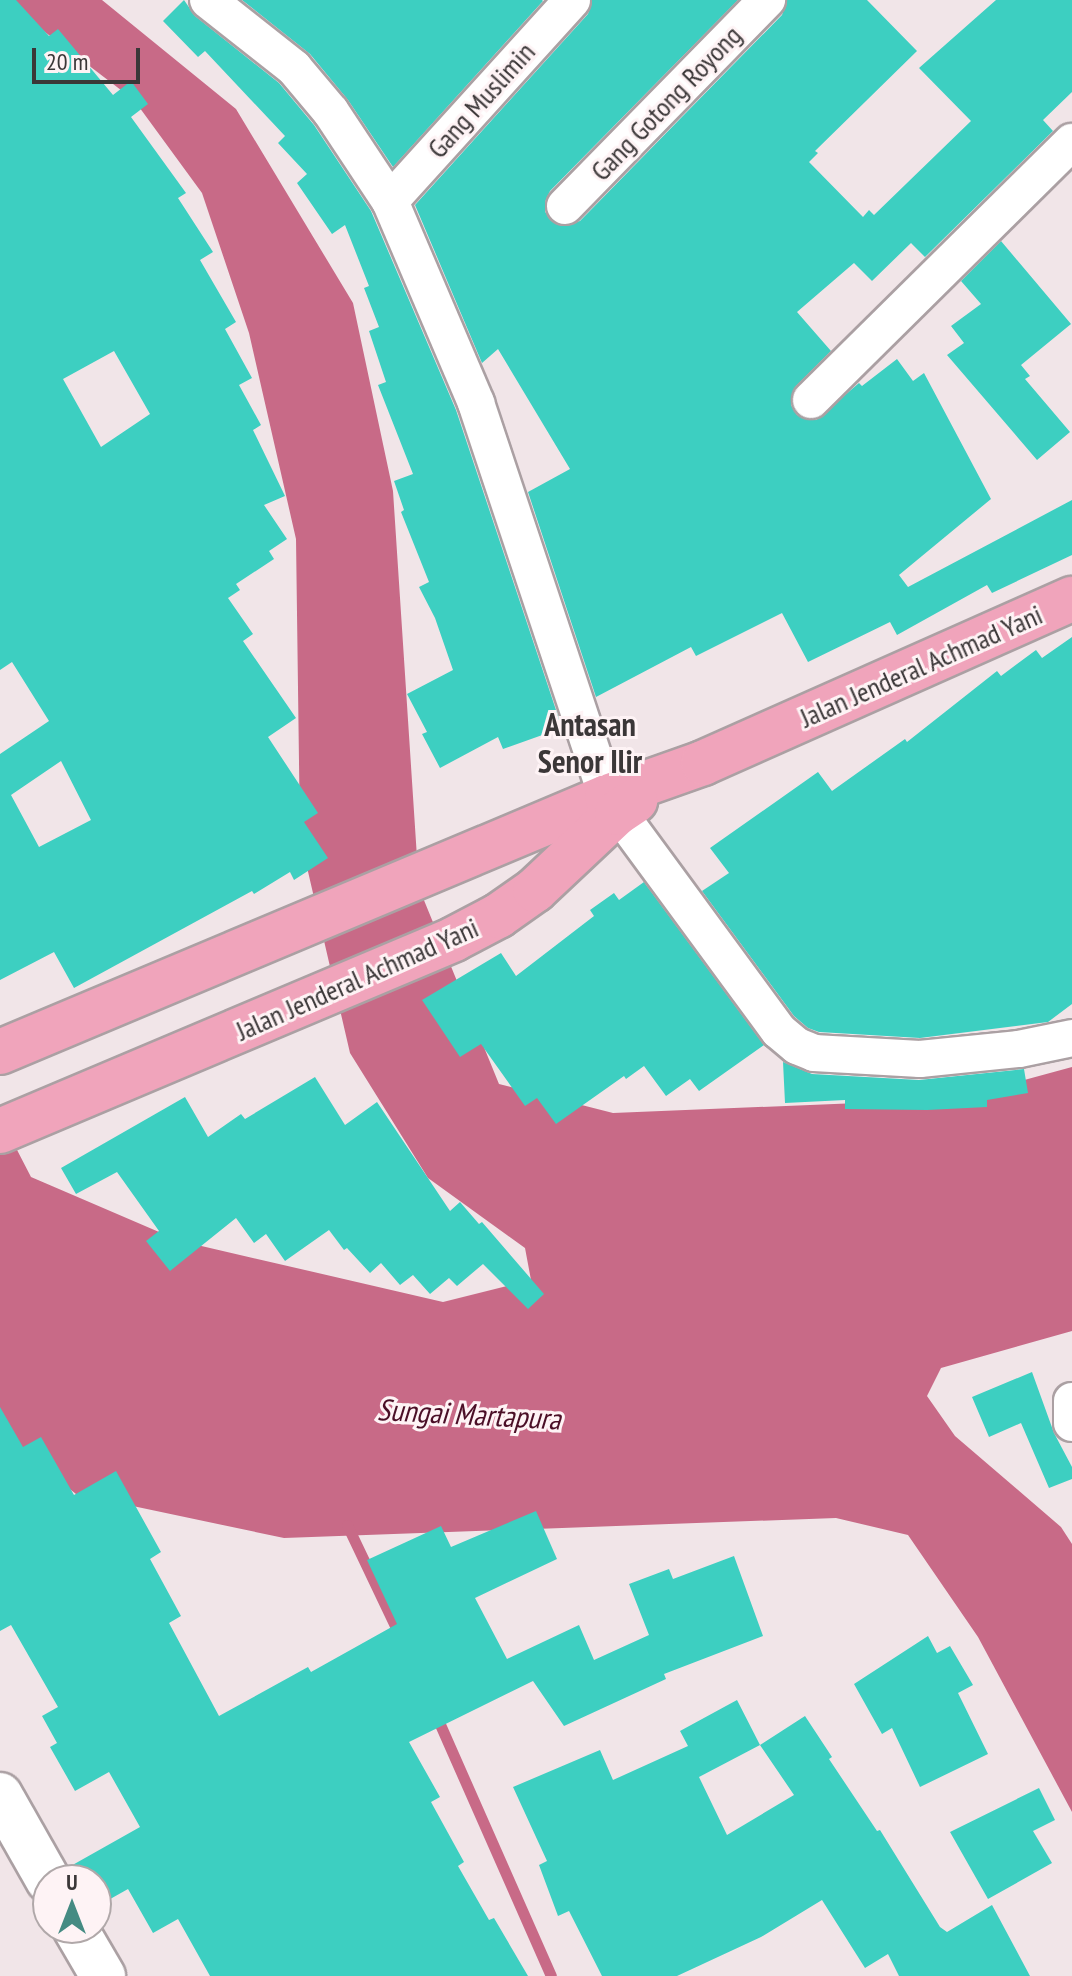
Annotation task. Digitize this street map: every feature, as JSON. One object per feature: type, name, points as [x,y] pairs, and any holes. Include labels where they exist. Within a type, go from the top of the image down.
[{"type":"highway","name":"Jalan Jenderal Achmad Yani","points":[[14,1046],[509,840],[612,805],[681,771],[1072,599]]},
{"type":"highway","name":"Jalan Jenderal Achmad Yani","points":[[0,1131],[385,969],[498,916],[535,890],[612,805]]},
{"type":"street","points":[[208,0],[294,68],[331,112],[390,201],[476,403],[612,805],[683,897],[779,1031],[797,1046],[814,1053],[920,1059],[1019,1049],[1072,1038]]},
{"type":"street","name":"Gang Muslimin","points":[[390,201],[572,0]]},
{"type":"street","name":"Gang Gotong Royong","points":[[565,206],[767,0]]},
{"type":"street","points":[[811,400],[1072,142]]},
{"type":"street","points":[[1072,1401],[1072,1423]]},
{"type":"street","points":[[0,1795],[39,1864]]},
{"type":"street","points":[[84,1944],[103,1976]]},
{"type":"water","name":"Sungai Martapura","points":[[3,0],[102,0],[236,109],[353,303],[393,491],[419,888],[499,1084],[613,1113],[955,1099],[1072,1067],[1072,1331],[941,1368],[927,1396],[955,1436],[1061,1527],[1072,1544],[1072,1812],[978,1637],[908,1535],[836,1518],[284,1538],[76,1494],[0,1433],[0,1117],[31,1177],[180,1241],[443,1302],[531,1280],[525,1248],[428,1178],[350,1053],[300,837],[296,539],[249,333],[202,193],[134,100]]},
{"type":"building","points":[[0,0],[16,0],[49,36],[58,29],[113,95],[131,81],[148,104],[131,117],[186,193],[178,198],[213,252],[200,260],[236,322],[225,329],[252,378],[239,385],[261,425],[253,430],[285,496],[264,505],[287,539],[269,551],[274,559],[236,584],[240,590],[228,598],[253,634],[243,641],[296,718],[268,737],[318,813],[304,822],[328,858],[294,880],[290,872],[254,894],[252,891],[74,988],[54,952],[0,980],[0,754],[49,721],[12,662],[0,670]],"holes":[[[114,351],[150,414],[101,447],[63,379]],[[61,761],[91,820],[39,847],[11,795]]]},
{"type":"building","points":[[184,0],[195,16],[279,83],[314,125],[371,211],[456,410],[562,728],[503,749],[498,737],[440,768],[422,734],[427,732],[407,694],[453,670],[435,618],[419,587],[429,582],[401,512],[404,510],[394,481],[413,474],[378,385],[386,382],[369,331],[379,327],[364,288],[369,286],[345,225],[332,234],[297,183],[307,174],[278,143],[285,136],[205,51],[198,57],[163,21]]},
{"type":"building","points":[[242,0],[543,1],[393,167],[348,100],[310,54]]},
{"type":"building","points":[[592,0],[738,0],[550,191],[545,212],[561,226],[580,221],[782,15],[787,0],[867,0],[917,51],[815,151],[818,153],[809,162],[863,217],[869,210],[874,215],[971,121],[919,68],[996,0],[1072,0],[1072,92],[1043,120],[1053,131],[925,257],[911,243],[872,281],[854,263],[797,312],[831,351],[796,386],[791,405],[797,415],[816,420],[859,383],[862,386],[897,359],[913,381],[924,373],[991,499],[899,575],[908,587],[1072,500],[1072,555],[992,593],[987,585],[897,635],[890,622],[808,662],[782,613],[696,656],[691,647],[596,697],[528,492],[570,469],[498,349],[482,363],[415,205],[588,14]]},
{"type":"building","points":[[1001,241],[1071,324],[1021,365],[1030,376],[1025,379],[1070,432],[1037,460],[947,355],[964,343],[951,326],[981,304],[961,281]]},
{"type":"building","points":[[1072,637],[1072,1004],[1048,1022],[920,1038],[819,1032],[808,1028],[794,1016],[702,891],[729,873],[710,848],[818,772],[832,791],[905,739],[907,742],[997,671],[1001,676],[1036,650],[1042,658]]},
{"type":"building","points":[[644,882],[764,1045],[699,1091],[690,1079],[666,1096],[644,1066],[626,1079],[624,1076],[556,1124],[537,1098],[525,1106],[481,1044],[460,1057],[422,1000],[501,953],[516,976],[594,916],[590,910],[614,893],[619,900]]},
{"type":"building","points":[[783,1062],[812,1074],[919,1080],[1024,1069],[1028,1093],[987,1100],[987,1107],[927,1110],[845,1109],[845,1100],[785,1103]]},
{"type":"building","points":[[315,1077],[345,1125],[377,1102],[450,1211],[460,1202],[479,1224],[482,1222],[544,1294],[528,1309],[483,1264],[457,1286],[449,1278],[430,1294],[413,1275],[400,1285],[381,1263],[370,1273],[347,1248],[344,1250],[329,1230],[285,1261],[266,1234],[254,1243],[236,1218],[170,1271],[146,1241],[159,1231],[117,1172],[76,1194],[61,1168],[185,1097],[208,1137],[241,1114],[245,1119]]},
{"type":"building","points":[[1032,1372],[1054,1433],[1072,1467],[1072,1479],[1049,1488],[1021,1423],[989,1437],[972,1397]]},
{"type":"building","points":[[0,1407],[23,1447],[41,1437],[74,1495],[116,1471],[161,1552],[150,1559],[181,1616],[169,1623],[219,1716],[308,1667],[311,1672],[397,1624],[367,1560],[441,1526],[451,1547],[536,1511],[557,1559],[475,1598],[507,1659],[579,1625],[594,1660],[649,1635],[629,1584],[669,1569],[673,1579],[734,1556],[763,1636],[664,1674],[666,1679],[564,1726],[533,1681],[409,1742],[440,1797],[431,1802],[464,1862],[458,1866],[489,1920],[494,1918],[528,1976],[210,1976],[178,1919],[153,1933],[128,1889],[112,1898],[112,1864],[74,1864],[140,1827],[109,1772],[75,1791],[50,1747],[57,1743],[42,1716],[58,1707],[11,1625],[0,1631]]},
{"type":"building","points":[[928,1636],[937,1653],[950,1646],[973,1685],[958,1693],[988,1754],[920,1787],[892,1728],[882,1734],[854,1684]]},
{"type":"building","points":[[737,1700],[760,1745],[805,1716],[832,1757],[829,1759],[877,1831],[880,1830],[940,1927],[947,1932],[992,1905],[1030,1976],[899,1976],[888,1954],[865,1968],[822,1900],[761,1937],[677,1976],[602,1976],[569,1911],[558,1916],[539,1865],[547,1861],[513,1787],[600,1750],[613,1780],[688,1746],[680,1731]],"holes":[[[760,1745],[794,1795],[727,1835],[699,1777]]]},
{"type":"building","points":[[1039,1788],[1055,1820],[1033,1831],[1052,1863],[988,1899],[950,1832]]},
{"type":"waterway","points":[[347,1525],[400,1636]]},
{"type":"waterway","points":[[435,1713],[551,1976]]},
{"type":"district","name":"Antasan Senor Ilir","points":[[590,744]]}]
